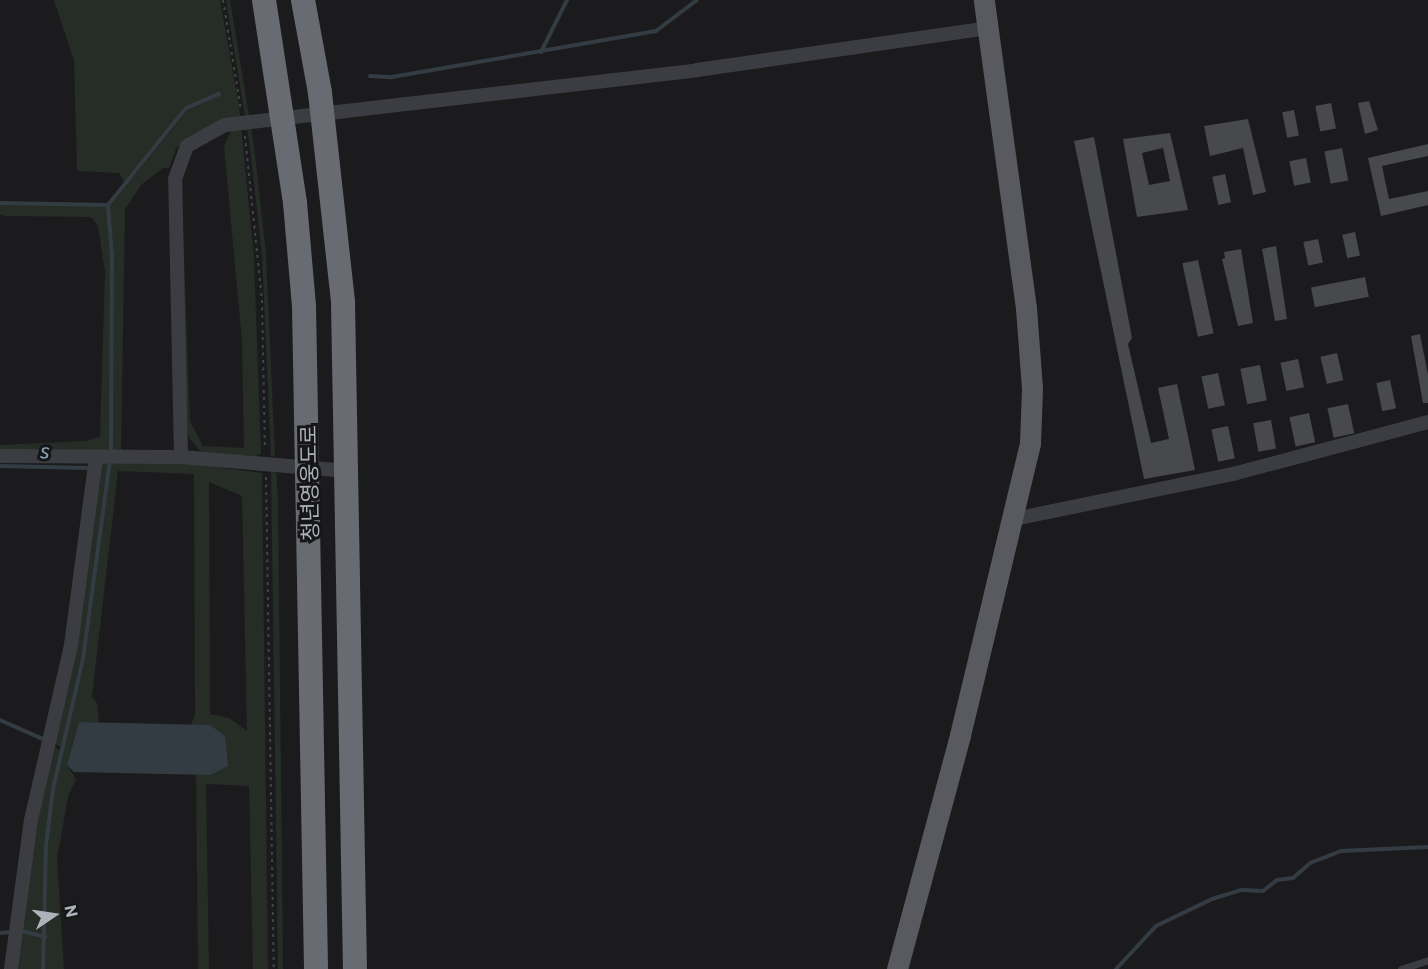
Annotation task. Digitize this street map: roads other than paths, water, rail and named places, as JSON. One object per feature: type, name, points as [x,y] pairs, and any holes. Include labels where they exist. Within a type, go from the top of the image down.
[{"type":"highway","name":"청년영웅도로","points":[[264,0],[286,131],[304,306],[309,467],[316,969]]},
{"type":"highway","name":"청년영웅도로","points":[[303,0],[320,93],[343,303],[355,969]]},
{"type":"main road","points":[[897,969],[1014,519],[1030,443],[1032,388],[1016,222],[984,0]]},
{"type":"street","points":[[181,458],[175,179],[188,146],[225,125],[697,70],[988,28]]},
{"type":"street","points":[[1014,519],[1212,479],[1428,422]]},
{"type":"street","points":[[0,456],[181,458],[347,471]]},
{"type":"street","points":[[11,969],[31,820],[71,645],[103,457]]},
{"type":"lane","points":[[1401,969],[1428,960]]},
{"type":"waterway","points":[[541,52],[567,0]]},
{"type":"waterway","points":[[370,76],[392,77],[656,31],[697,0]]},
{"type":"waterway","points":[[108,205],[186,108],[219,94]]},
{"type":"waterway","points":[[0,203],[108,205],[112,255],[111,452]]},
{"type":"waterway","points":[[43,969],[46,846],[53,789],[83,659],[110,460]]},
{"type":"waterway","name":"s","points":[[0,466],[89,468]]},
{"type":"waterway","points":[[0,720],[45,740]]},
{"type":"waterway","points":[[1116,969],[1156,926],[1212,899],[1242,890],[1263,891],[1277,880],[1293,878],[1310,863],[1341,851],[1428,847]]},
{"type":"waterway","points":[[21,931],[45,937]]},
{"type":"waterway","points":[[0,933],[11,932]]}]
